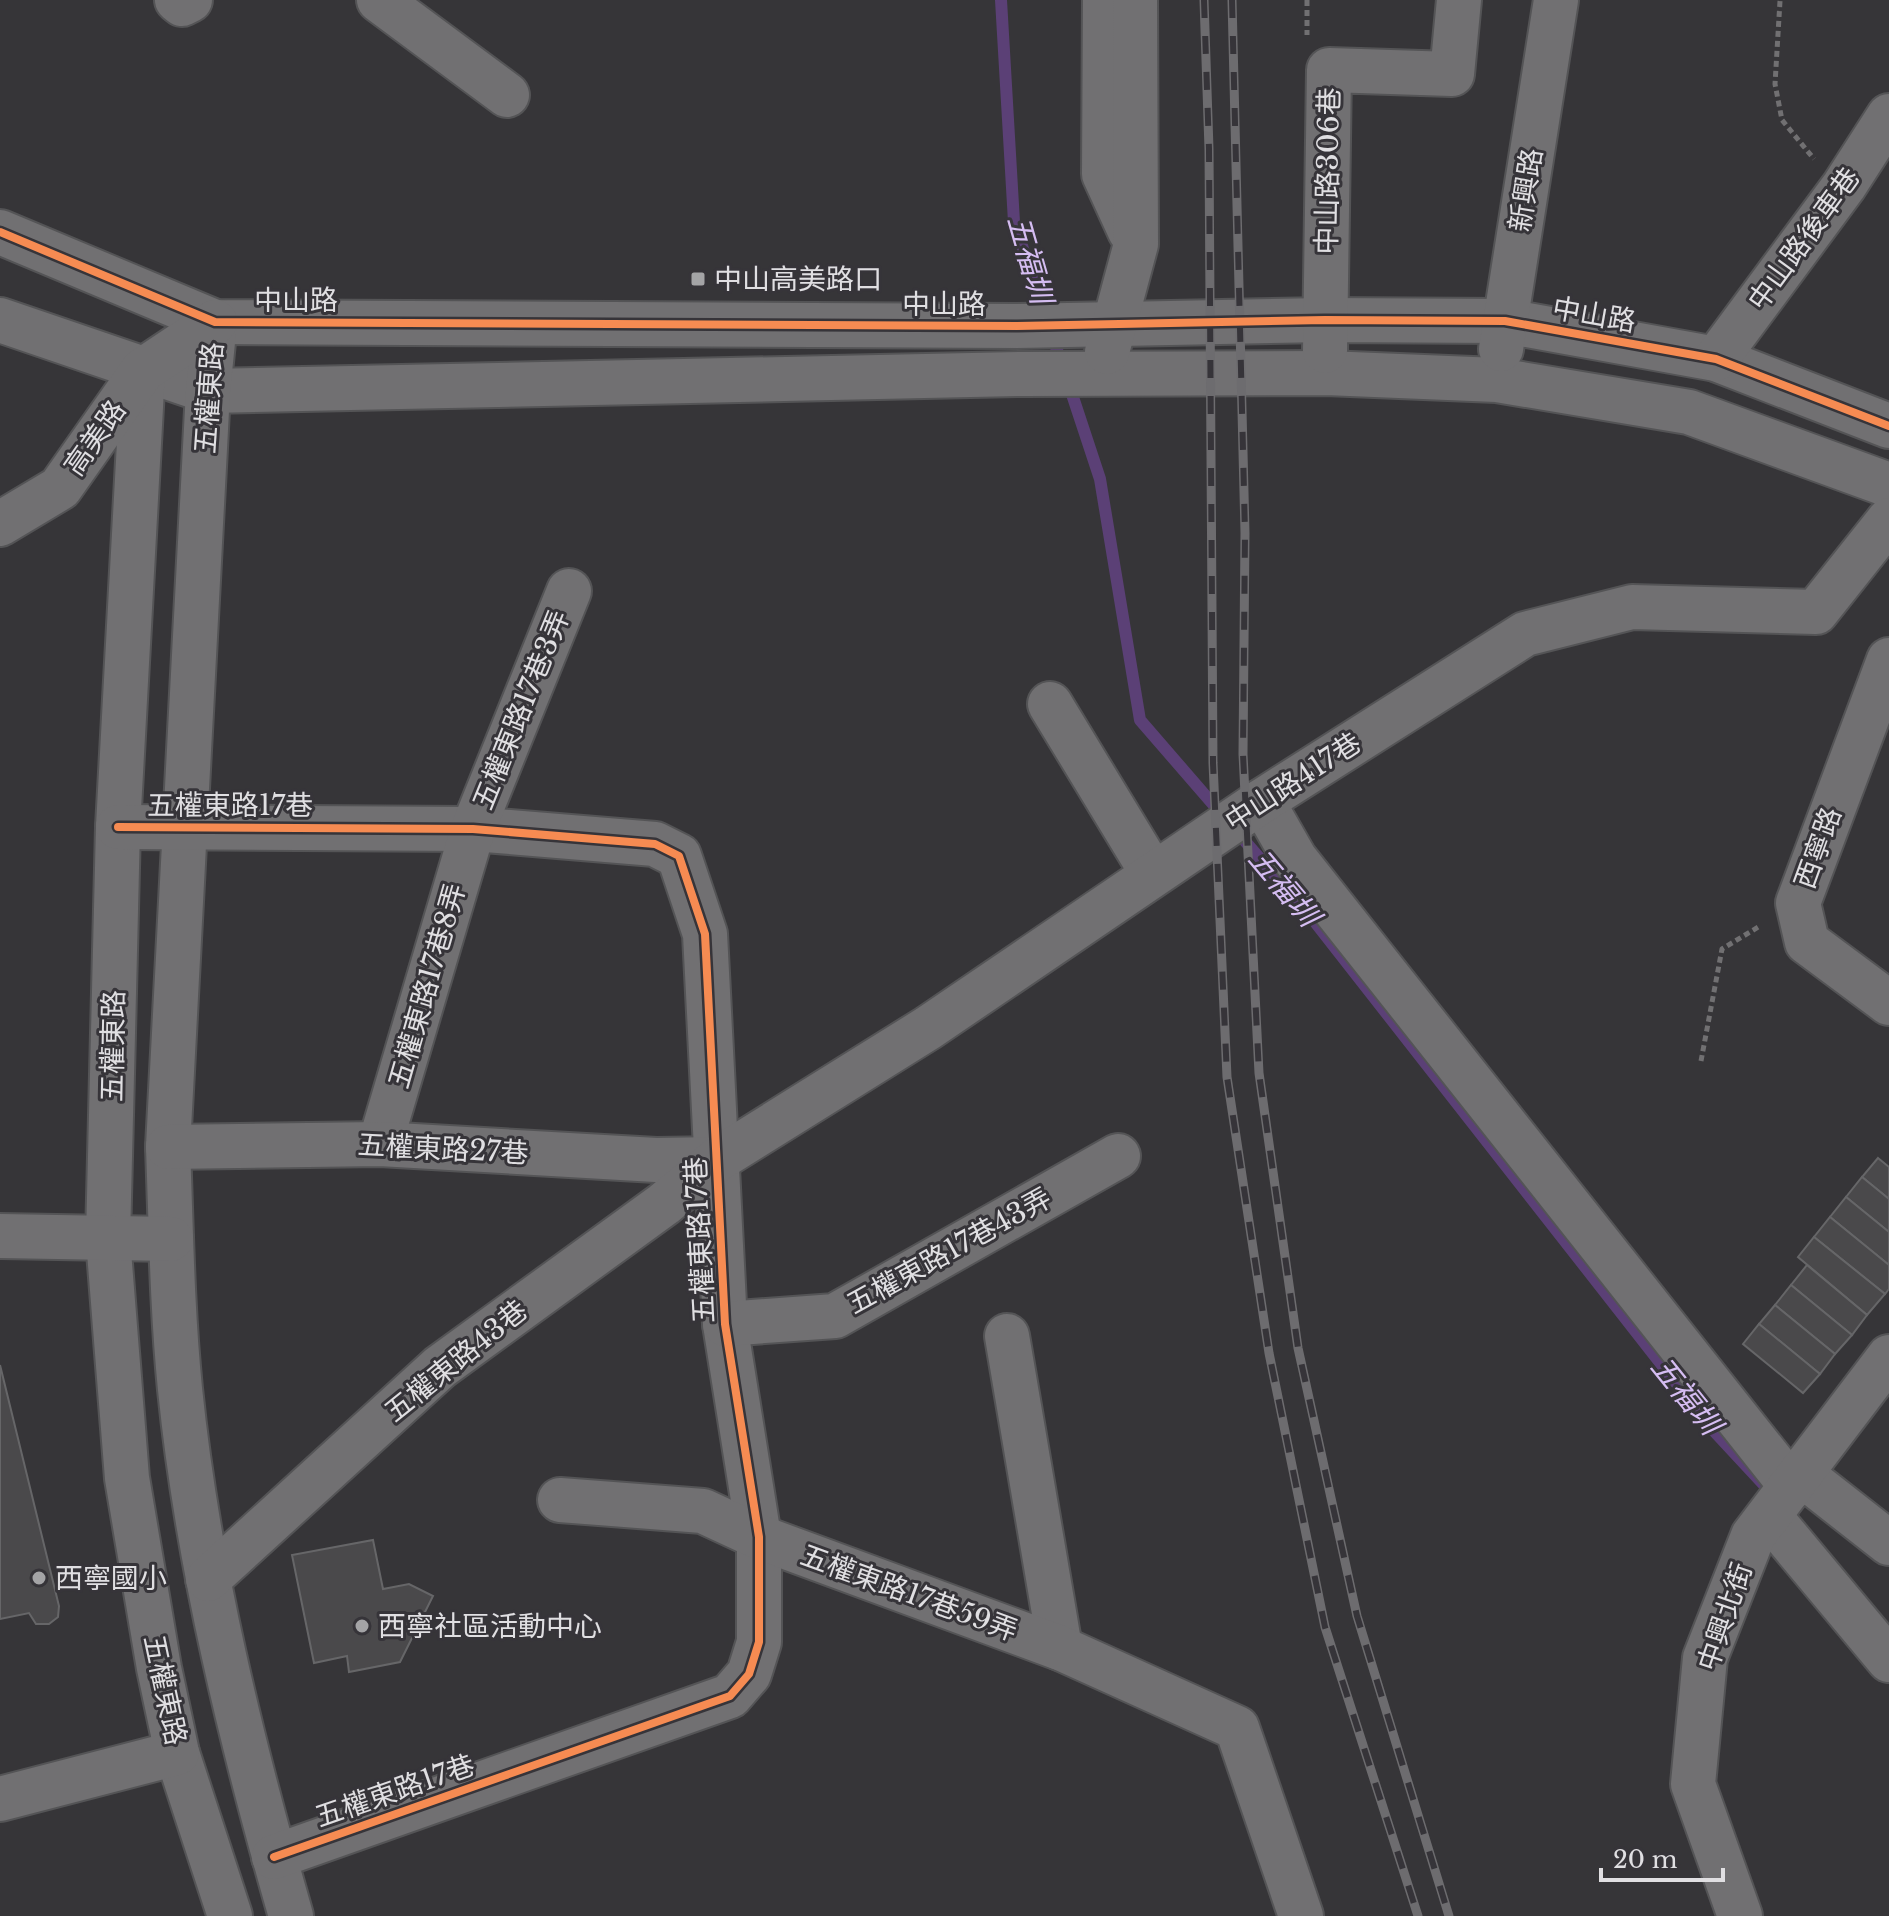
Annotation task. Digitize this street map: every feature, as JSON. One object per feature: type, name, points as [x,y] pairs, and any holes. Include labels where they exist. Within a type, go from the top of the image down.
[{"type":"street","points":[[177,0],[182,4],[190,0]]},
{"type":"street","points":[[379,0],[507,95]]},
{"type":"street","points":[[1105,0],[1104,174],[1136,244]]},
{"type":"street","points":[[1101,374],[1136,244],[1135,0]]},
{"type":"street","name":"中山路306巷","points":[[1326,373],[1329,70],[1452,74],[1459,0]]},
{"type":"street","name":"新興路","points":[[1497,380],[1556,0]]},
{"type":"street","name":"中山路後車巷","points":[[1716,359],[1844,186],[1889,116]]},
{"type":"street","name":"中山路","points":[[0,232],[215,322],[1115,324],[1505,321],[1716,359],[1889,426]]},
{"type":"street","points":[[0,320],[208,391],[1101,374],[1326,373],[1497,380],[1689,412],[1889,485]]},
{"type":"street","name":"五權東路","points":[[215,322],[143,370],[118,827],[108,1239],[127,1478],[159,1668],[177,1753],[230,1916]]},
{"type":"street","name":"五權東路","points":[[215,322],[208,391],[168,1147],[171,1239],[180,1389],[208,1579],[291,1916]]},
{"type":"street","name":"高美路","points":[[0,524],[60,488],[143,370]]},
{"type":"street","name":"中山路417巷","points":[[718,1159],[928,1028],[1262,801],[1525,634],[1632,607],[1816,612],[1889,520]]},
{"type":"street","name":"五權東路17巷3弄","points":[[473,829],[569,591]]},
{"type":"street","name":"西寧路","points":[[1889,660],[1798,903],[1807,942],[1889,1003]]},
{"type":"street","points":[[1050,704],[1153,874]]},
{"type":"street","points":[[1262,801],[1305,871],[1788,1492],[1889,1660]]},
{"type":"street","name":"五權東路17巷","points":[[118,827],[473,829],[655,844],[679,856],[705,934],[725,1324],[759,1537],[759,1642],[749,1674],[730,1696],[274,1857]]},
{"type":"street","name":"五權東路17巷8弄","points":[[380,1144],[473,829]]},
{"type":"street","name":"五權東路27巷","points":[[168,1147],[380,1144],[656,1160],[718,1159]]},
{"type":"street","name":"五權東路17巷43弄","points":[[725,1324],[835,1316],[1118,1156]]},
{"type":"street","name":"五權東路43巷","points":[[208,1579],[440,1367],[664,1204],[718,1159]]},
{"type":"street","points":[[0,1236],[171,1239]]},
{"type":"street","name":"五權東路17巷59弄","points":[[1007,1336],[1060,1648]]},
{"type":"street","name":"中興北街","points":[[1740,1916],[1693,1784],[1705,1658],[1753,1536],[1889,1357]]},
{"type":"street","points":[[1788,1492],[1889,1543]]},
{"type":"street","name":"五權東路17巷59弄","points":[[560,1500],[703,1511],[759,1537],[1060,1648],[1237,1728],[1301,1916]]},
{"type":"street","points":[[0,1799],[177,1753]]},
{"type":"path","points":[[1780,1],[1775,84],[1782,120],[1803,148],[1844,186]]},
{"type":"path","points":[[1701,1061],[1722,949],[1798,903]]},
{"type":"building","points":[[1878,1158],[1889,1167],[1889,1199],[1862,1177]]},
{"type":"building","points":[[1862,1177],[1889,1199],[1889,1232],[1846,1197]]},
{"type":"building","points":[[1846,1197],[1889,1232],[1889,1265],[1830,1217]]},
{"type":"building","points":[[1830,1217],[1889,1265],[1889,1289],[1885,1294],[1814,1237]]},
{"type":"building","points":[[1814,1237],[1885,1294],[1867,1315],[1798,1257]]},
{"type":"building","points":[[1807,1265],[1867,1315],[1852,1335],[1791,1285]]},
{"type":"building","points":[[1791,1285],[1852,1335],[1835,1354],[1775,1305]]},
{"type":"building","points":[[1775,1305],[1835,1354],[1820,1374],[1759,1324]]},
{"type":"building","points":[[1759,1324],[1820,1374],[1803,1393],[1743,1344]]},
{"type":"building","points":[[0,1365],[59,1606],[58,1617],[49,1624],[36,1624],[29,1613],[0,1619]]},
{"type":"building","name":"西寧社區活動中心","points":[[373,1540],[383,1589],[409,1584],[433,1596],[400,1662],[349,1672],[347,1656],[314,1663],[292,1555]]},
{"type":"waterway","name":"五福圳","points":[[1001,0],[1014,222],[1062,365]]},
{"type":"waterway","name":"五福圳","points":[[1068,382],[1100,479],[1140,720],[1315,922],[1712,1429],[1764,1485]]},
{"type":"railway","points":[[1204,0],[1209,149],[1213,763],[1227,1077],[1269,1353],[1325,1627],[1418,1916]]},
{"type":"railway","points":[[1232,0],[1245,533],[1243,754],[1259,1073],[1298,1348],[1357,1616],[1449,1916]]},
{"type":"cycle path","points":[[0,232],[215,322],[1017,326],[1325,320],[1505,321],[1716,359],[1889,426]]},
{"type":"cycle path","points":[[118,827],[473,829],[655,844],[679,856],[705,934],[725,1324],[759,1537],[759,1642],[749,1674],[730,1696],[274,1857]]},
{"type":"place","name":"中山高美路口","points":[[698,279]]},
{"type":"place","name":"西寧國小","points":[[39,1578]]},
{"type":"place","name":"西寧社區活動中心","points":[[362,1626]]}]
